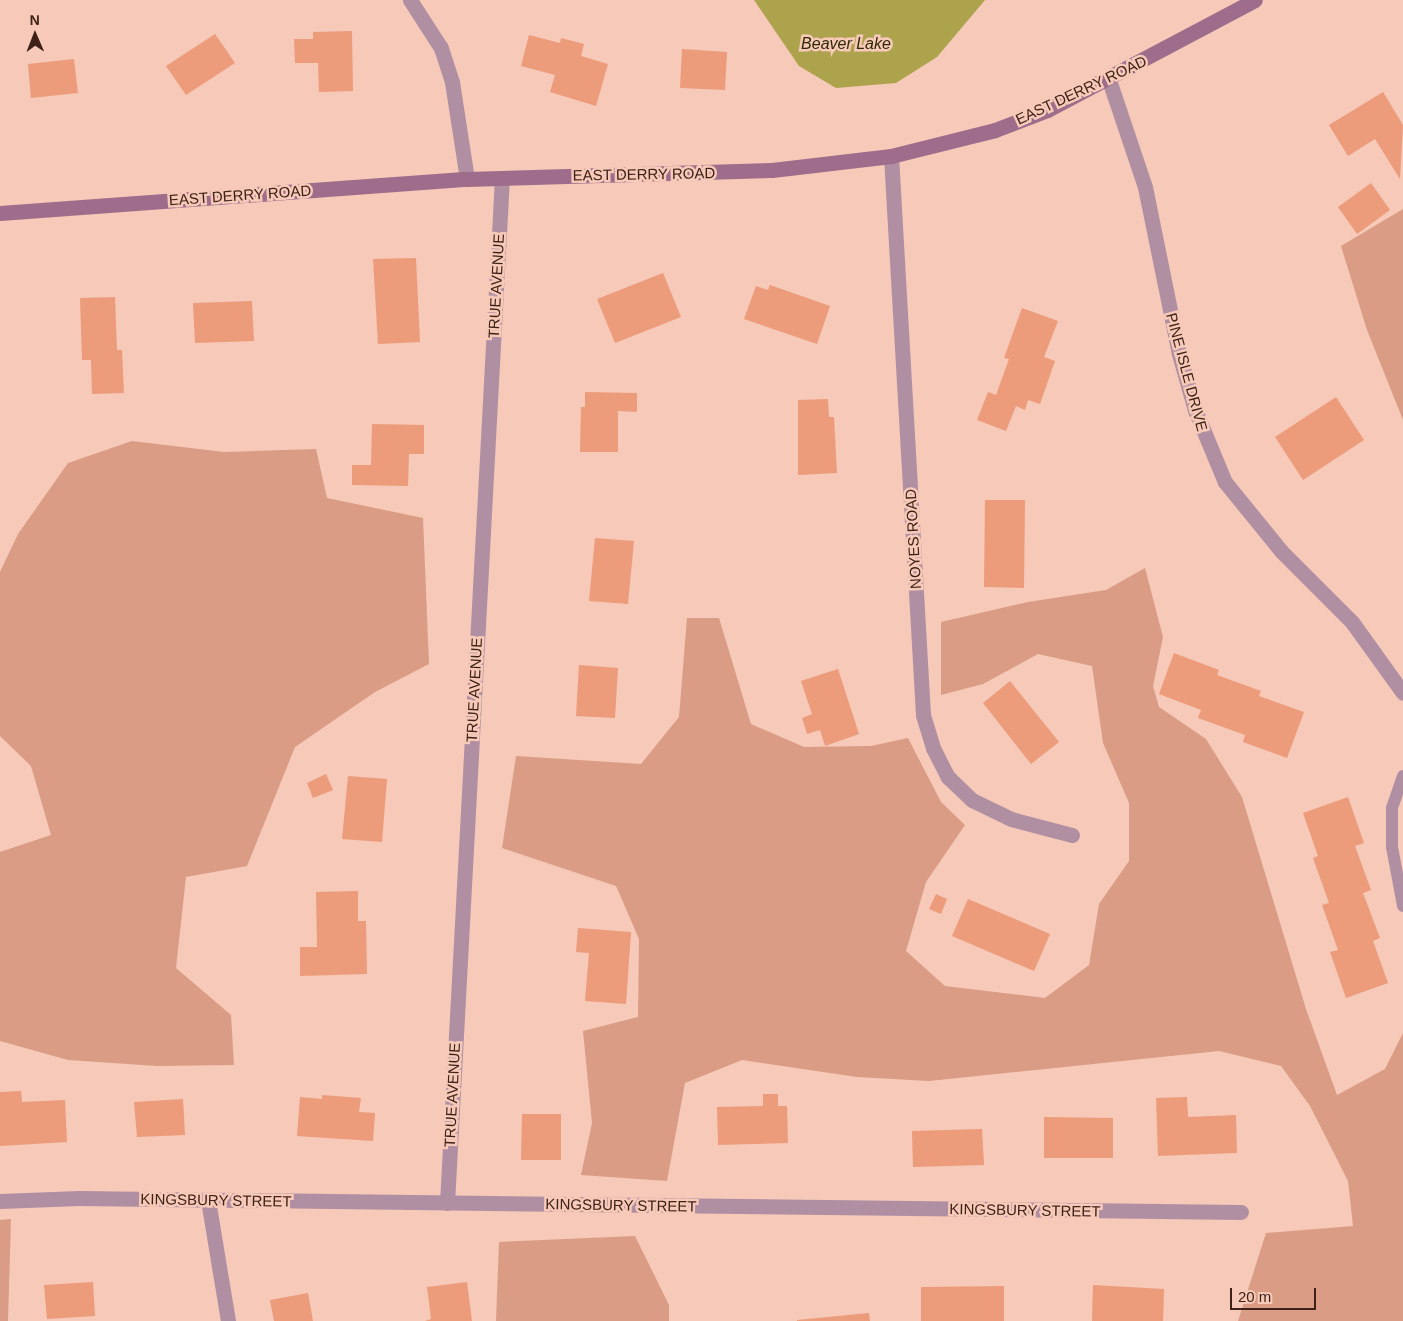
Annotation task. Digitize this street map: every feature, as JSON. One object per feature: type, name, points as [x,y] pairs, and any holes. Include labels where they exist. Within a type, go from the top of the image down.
[{"type":"street","points":[[410,0],[441,48],[452,82],[467,179]]},
{"type":"street","name":"EAST DERRY ROAD","points":[[0,213],[467,179],[763,170],[891,156],[995,130],[1109,80],[1255,0]]},
{"type":"street","name":"PINE ISLE DRIVE","points":[[1109,80],[1145,188],[1179,354],[1195,410],[1225,482],[1281,551],[1352,622],[1403,692]]},
{"type":"street","name":"NOYES ROAD","points":[[891,156],[923,715],[933,748],[948,777],[972,800],[1011,819],[1072,835]]},
{"type":"street","name":"TRUE AVENUE","points":[[446,1203],[502,178]]},
{"type":"street","points":[[208,1200],[228,1321]]},
{"type":"street","name":"KINGSBURY STREET","points":[[0,1201],[208,1200],[1241,1212]]},
{"type":"lane","points":[[1403,776],[1392,808],[1392,847],[1403,906]]},
{"type":"shaded area","points":[[1403,209],[1403,420],[1367,330],[1341,246]]},
{"type":"shaded area","points":[[132,441],[224,452],[316,449],[327,498],[423,518],[429,664],[375,692],[295,747],[247,866],[186,877],[176,968],[231,1015],[234,1065],[157,1066],[68,1060],[0,1041],[0,852],[51,835],[31,766],[0,736],[0,572],[18,534],[68,463]]},
{"type":"shaded area","points":[[1145,568],[1163,637],[1153,686],[1159,707],[1206,739],[1242,797],[1306,1009],[1337,1095],[1385,1069],[1403,1033],[1403,1321],[1238,1321],[1266,1233],[1353,1226],[1348,1181],[1310,1106],[1281,1066],[1219,1051],[929,1081],[857,1077],[742,1060],[685,1083],[667,1181],[581,1175],[592,1123],[583,1031],[638,1017],[639,939],[616,886],[502,848],[516,756],[641,764],[679,717],[687,618],[719,618],[751,724],[804,747],[871,746],[908,738],[941,802],[965,825],[926,882],[906,951],[945,986],[1045,998],[1089,965],[1099,904],[1129,861],[1129,803],[1103,743],[1092,666],[1038,654],[983,684],[941,695],[941,622],[1028,602],[1106,590]]},
{"type":"shaded area","points":[[11,1219],[8,1321],[0,1321],[0,1220]]},
{"type":"shaded area","points":[[635,1236],[669,1305],[669,1321],[496,1321],[499,1242]]},
{"type":"water","name":"Beaver Lake","points":[[754,0],[985,0],[937,57],[896,83],[836,88],[799,66]]},
{"type":"building","points":[[352,31],[353,91],[319,92],[318,63],[295,63],[294,39],[313,39],[313,32]]},
{"type":"building","points":[[215,34],[235,63],[186,95],[166,66]]},
{"type":"building","points":[[529,35],[560,43],[561,38],[584,44],[581,56],[608,64],[596,106],[550,92],[555,75],[521,66]]},
{"type":"building","points":[[682,49],[727,52],[725,90],[680,88]]},
{"type":"building","points":[[74,59],[78,93],[31,98],[28,64]]},
{"type":"building","points":[[1383,92],[1403,125],[1400,179],[1375,139],[1348,156],[1329,125]]},
{"type":"building","points":[[1371,183],[1390,210],[1357,234],[1338,207]]},
{"type":"building","points":[[416,258],[420,342],[378,344],[373,259]]},
{"type":"building","points":[[663,273],[681,317],[615,343],[597,299]]},
{"type":"building","points":[[770,285],[830,306],[817,344],[744,319],[756,286],[768,290]]},
{"type":"building","points":[[115,297],[117,350],[122,350],[124,393],[92,394],[91,360],[82,360],[80,298]]},
{"type":"building","points":[[252,301],[254,341],[195,343],[193,303]]},
{"type":"building","points":[[1022,308],[1058,321],[1044,357],[1055,361],[1040,404],[1028,400],[1025,410],[1016,406],[1006,431],[977,420],[988,392],[996,395],[1009,359],[1004,358]]},
{"type":"building","points":[[585,392],[637,393],[637,412],[618,411],[618,452],[580,452],[581,407],[585,407]]},
{"type":"building","points":[[1336,397],[1364,440],[1303,480],[1275,437]]},
{"type":"building","points":[[828,399],[829,417],[834,417],[837,473],[798,475],[798,400]]},
{"type":"building","points":[[372,424],[424,425],[424,454],[409,454],[408,486],[352,485],[352,465],[371,465]]},
{"type":"building","points":[[985,500],[1025,500],[1024,588],[984,587]]},
{"type":"building","points":[[595,538],[634,541],[628,604],[589,601]]},
{"type":"building","points":[[1174,653],[1219,670],[1217,675],[1261,691],[1259,696],[1304,712],[1287,758],[1243,742],[1245,735],[1198,718],[1201,710],[1159,694]]},
{"type":"building","points":[[579,665],[618,668],[615,718],[576,716]]},
{"type":"building","points":[[838,669],[859,734],[825,746],[820,730],[807,734],[802,718],[812,714],[801,681]]},
{"type":"building","points":[[1010,681],[1059,742],[1031,764],[983,703]]},
{"type":"building","points":[[326,774],[333,790],[313,798],[307,783]]},
{"type":"building","points":[[348,776],[387,779],[382,842],[342,839]]},
{"type":"building","points":[[1348,797],[1364,843],[1355,846],[1371,890],[1363,893],[1380,938],[1373,941],[1388,983],[1346,998],[1330,952],[1338,950],[1322,905],[1329,903],[1313,858],[1318,856],[1303,813]]},
{"type":"building","points":[[358,891],[358,921],[366,921],[367,974],[300,976],[300,947],[317,947],[316,892]]},
{"type":"building","points":[[936,894],[947,899],[941,914],[929,909]]},
{"type":"building","points":[[968,899],[1050,934],[1034,971],[952,936]]},
{"type":"building","points":[[578,928],[631,932],[626,1004],[585,1001],[589,953],[576,952]]},
{"type":"building","points":[[21,1091],[22,1102],[65,1100],[67,1142],[0,1146],[0,1092]]},
{"type":"building","points":[[763,1094],[778,1094],[778,1106],[787,1106],[788,1143],[718,1145],[717,1107],[763,1106]]},
{"type":"building","points":[[322,1095],[361,1098],[359,1112],[375,1113],[373,1141],[297,1136],[300,1097],[322,1099]]},
{"type":"building","points":[[1187,1097],[1188,1117],[1236,1115],[1237,1153],[1158,1156],[1156,1098]]},
{"type":"building","points":[[183,1099],[185,1135],[137,1137],[134,1102]]},
{"type":"building","points":[[522,1114],[561,1114],[561,1160],[521,1160]]},
{"type":"building","points":[[1044,1117],[1113,1118],[1113,1158],[1044,1158]]},
{"type":"building","points":[[982,1129],[984,1165],[913,1167],[912,1131]]},
{"type":"building","points":[[93,1282],[95,1316],[47,1319],[44,1285]]},
{"type":"building","points":[[467,1282],[472,1321],[425,1321],[431,1319],[427,1287]]},
{"type":"building","points":[[1093,1285],[1164,1289],[1163,1321],[1092,1321]]},
{"type":"building","points":[[1004,1286],[1004,1321],[921,1321],[921,1287]]},
{"type":"building","points":[[308,1293],[313,1321],[274,1321],[270,1300]]},
{"type":"building","points":[[869,1313],[870,1321],[797,1321],[797,1320]]}]
